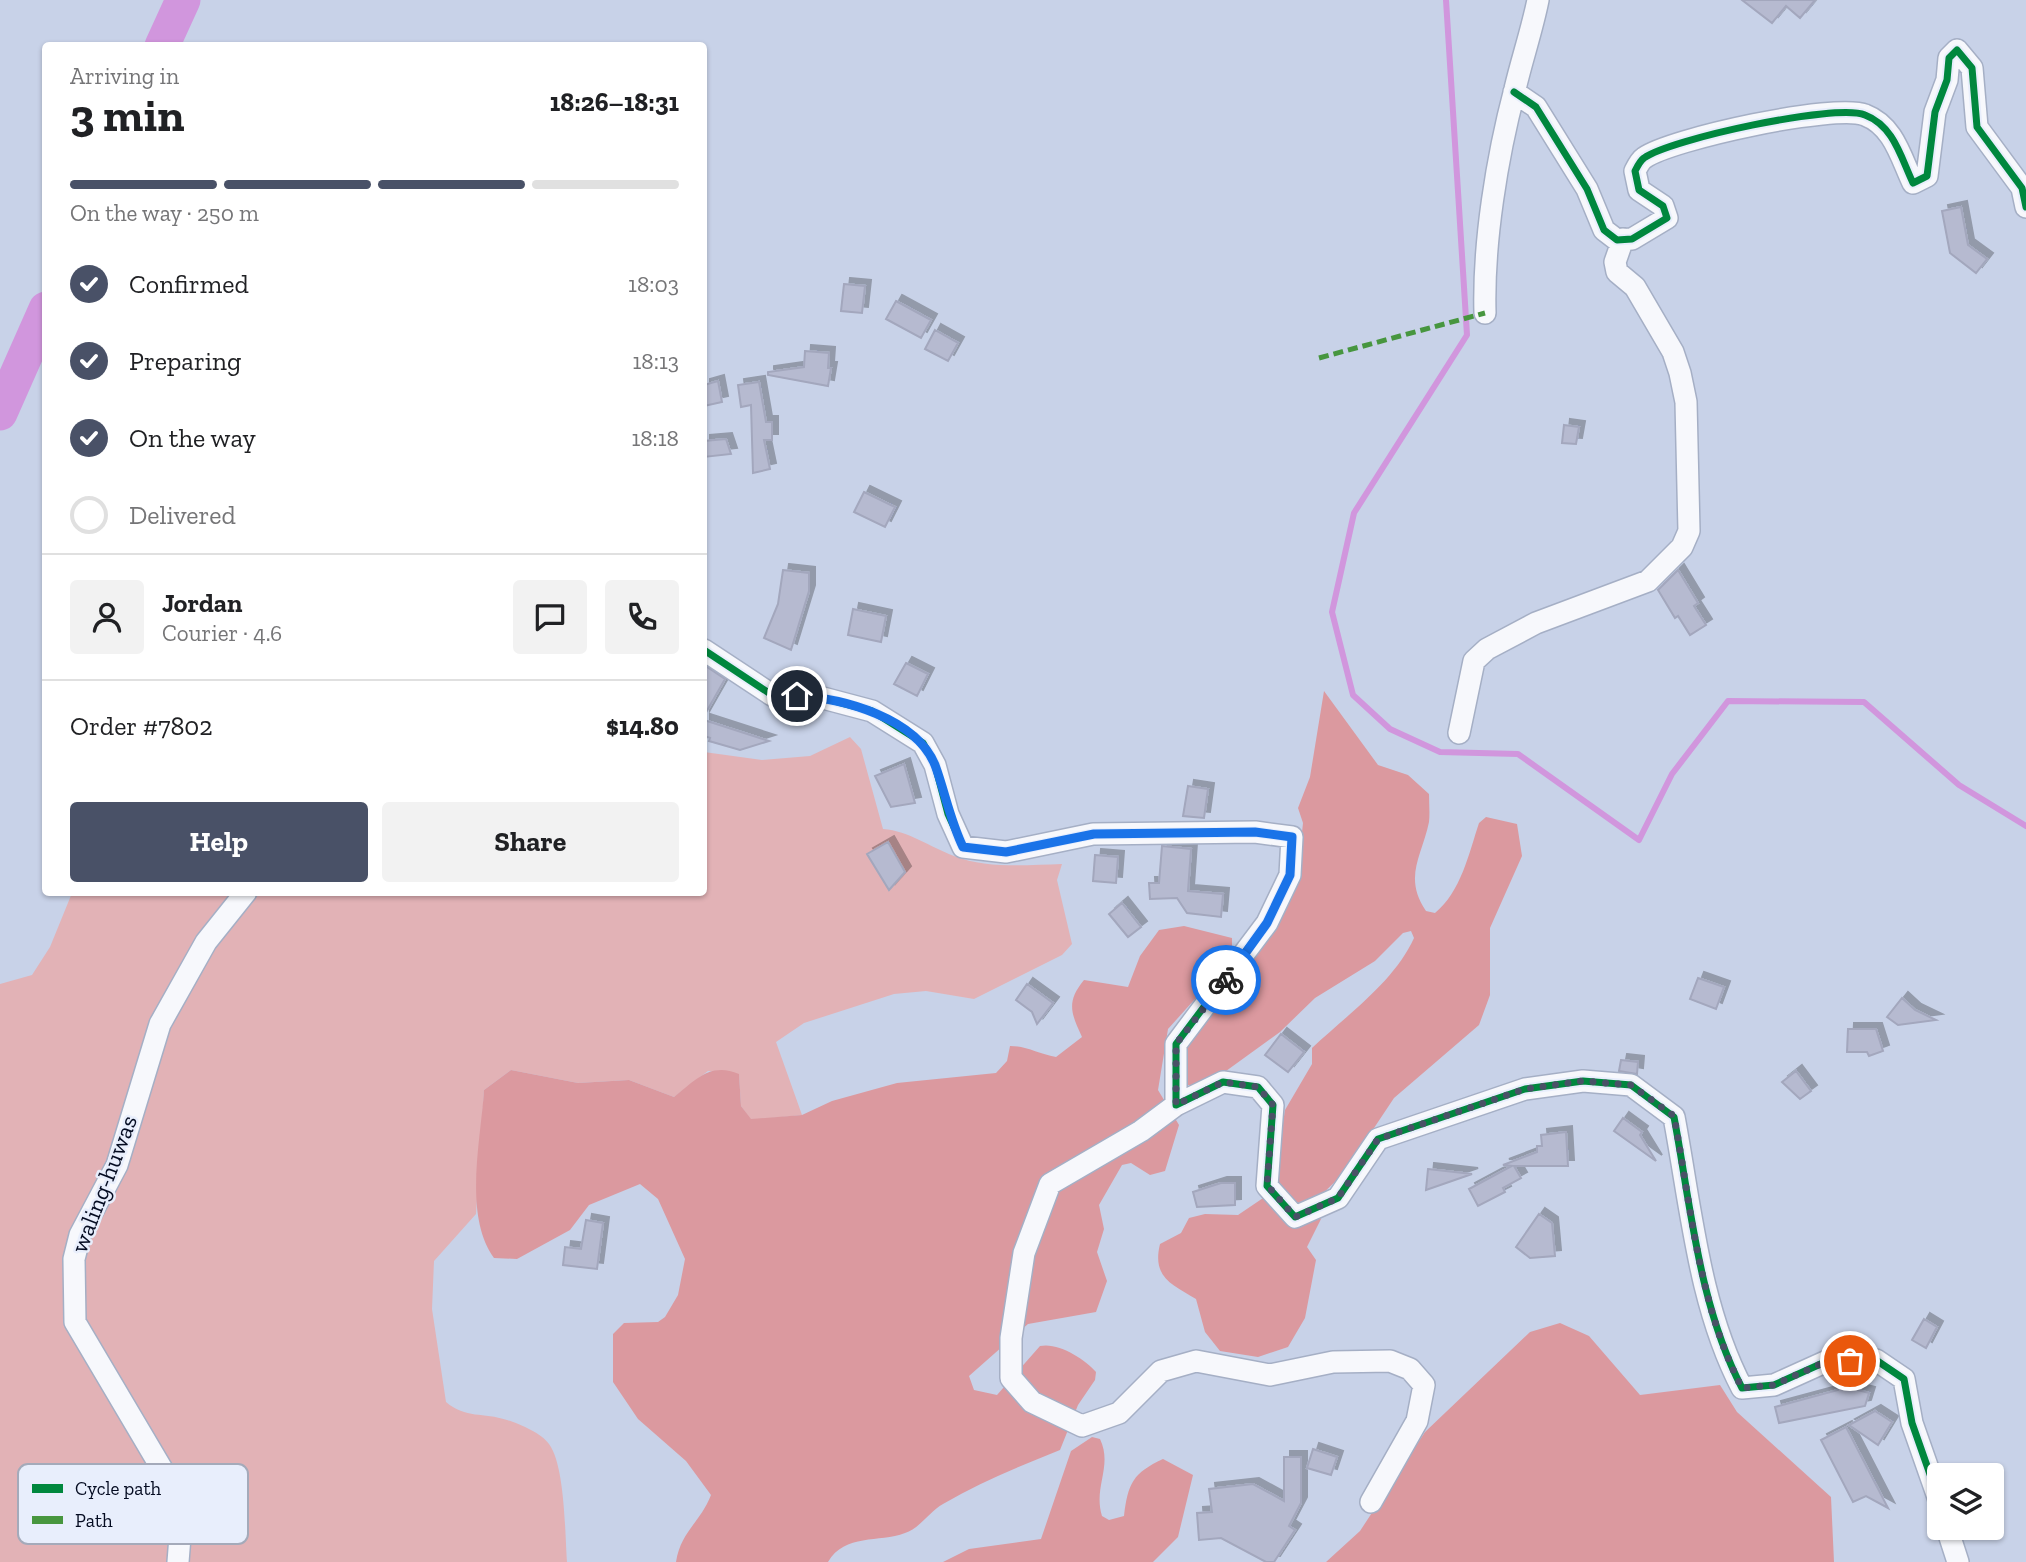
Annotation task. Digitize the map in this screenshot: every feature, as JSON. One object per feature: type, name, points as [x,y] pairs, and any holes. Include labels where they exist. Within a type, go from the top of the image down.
[{"type":"street","points":[[1485,313],[1484,269],[1488,231],[1514,92],[1538,0]]},
{"type":"street","points":[[1514,92],[1536,107],[1587,189],[1604,230],[1617,240],[1632,239],[1667,218],[1663,206],[1639,190],[1635,171],[1644,158],[1723,130],[1806,116],[1864,114],[1895,139],[1913,183],[1927,176],[1935,112],[1947,80],[1949,58],[1957,50],[1972,68],[1978,127],[2022,188],[2026,207]]},
{"type":"street","points":[[1459,733],[1474,661],[1487,649],[1536,623],[1648,581],[1682,547],[1689,531],[1686,402],[1682,383],[1673,352],[1635,287],[1617,272],[1615,262],[1623,239]]},
{"type":"street","points":[[707,652],[772,695],[823,698],[872,711],[923,743],[935,765],[948,814],[963,847],[1006,852],[1094,834],[1255,832],[1292,837],[1290,875],[1267,923],[1176,1044],[1176,1105]]},
{"type":"street","name":"waling-huwas","points":[[159,1464],[75,1322],[74,1259],[80,1235],[117,1165],[159,1024],[206,942],[243,896]]},
{"type":"street","points":[[1371,1502],[1417,1421],[1424,1385],[1409,1369],[1390,1361],[1333,1362],[1270,1375],[1196,1361],[1161,1371],[1119,1413],[1082,1426],[1032,1402],[1011,1378],[1011,1338],[1024,1253],[1050,1184],[1141,1131],[1176,1105],[1223,1082],[1258,1087],[1273,1105],[1267,1185],[1295,1217],[1338,1198],[1378,1139],[1525,1089],[1583,1081],[1631,1085],[1674,1116],[1709,1301],[1722,1350],[1742,1388],[1774,1385],[1825,1362],[1876,1360],[1904,1380],[1912,1423],[1927,1466]]},
{"type":"street","points":[[1951,1540],[1958,1562]]},
{"type":"street","name":"waling-huwas","points":[[178,1562],[179,1544]]},
{"type":"shaded area","points":[[1324,691],[1378,765],[1408,775],[1429,794],[1429,822],[1415,877],[1419,899],[1426,911],[1435,913],[1451,894],[1463,871],[1479,823],[1486,817],[1517,824],[1522,856],[1490,928],[1490,995],[1479,1025],[1394,1098],[1344,1173],[1312,1204],[1321,1219],[1307,1247],[1316,1260],[1305,1318],[1288,1347],[1258,1357],[1220,1351],[1205,1332],[1196,1299],[1172,1284],[1161,1272],[1158,1255],[1160,1244],[1181,1233],[1189,1218],[1205,1214],[1238,1215],[1272,1192],[1285,1110],[1312,1064],[1312,1048],[1395,969],[1414,938],[1411,931],[1403,933],[1375,961],[1315,998],[1280,1032],[1215,1079],[1194,1087],[1180,1082],[1182,1042],[1297,880],[1303,823],[1298,808],[1310,777]]},
{"type":"shaded area","points":[[850,737],[861,749],[883,829],[902,833],[954,856],[980,863],[1062,864],[1057,880],[1072,944],[1062,955],[974,999],[926,991],[894,994],[804,1023],[776,1042],[802,1115],[751,1120],[741,1106],[739,1075],[708,1071],[674,1097],[629,1080],[578,1083],[511,1070],[484,1090],[476,1214],[434,1261],[432,1309],[446,1402],[461,1411],[518,1424],[536,1433],[549,1444],[561,1483],[567,1562],[0,1562],[0,984],[32,975],[50,947],[71,896],[707,896],[707,752],[762,760],[810,756]]},
{"type":"shaded area","points":[[1184,926],[1232,938],[1232,946],[1204,989],[1168,1029],[1158,1090],[1179,1125],[1165,1171],[1150,1175],[1131,1163],[1122,1165],[1099,1205],[1104,1229],[1097,1252],[1107,1281],[1096,1312],[1028,1324],[969,1376],[974,1390],[997,1395],[1040,1346],[1063,1349],[1085,1362],[1096,1372],[1095,1380],[1078,1405],[1060,1450],[957,1496],[938,1507],[910,1531],[853,1543],[835,1553],[828,1562],[676,1562],[682,1542],[711,1495],[686,1461],[638,1419],[613,1382],[613,1334],[624,1323],[658,1322],[665,1317],[678,1295],[685,1259],[658,1199],[640,1184],[589,1205],[570,1230],[517,1259],[494,1258],[479,1221],[476,1199],[484,1090],[511,1070],[578,1083],[629,1080],[674,1097],[697,1079],[720,1070],[739,1074],[741,1106],[751,1119],[802,1115],[832,1101],[897,1083],[996,1073],[1007,1061],[1010,1046],[1056,1057],[1082,1037],[1072,1008],[1078,988],[1084,980],[1128,987],[1140,956],[1159,930]]},
{"type":"shaded area","points":[[1560,1323],[1589,1336],[1640,1395],[1720,1385],[1737,1412],[1831,1497],[1834,1562],[1326,1562],[1360,1531],[1425,1432],[1530,1332]]},
{"type":"shaded area","points":[[1092,1437],[1100,1439],[1105,1458],[1100,1505],[1102,1516],[1109,1520],[1124,1516],[1130,1487],[1139,1474],[1153,1464],[1163,1459],[1193,1475],[1178,1537],[1153,1562],[943,1562],[969,1549],[1041,1539],[1071,1451]]},
{"type":"building","points":[[1742,0],[1815,0],[1800,18],[1786,6],[1772,23]]},
{"type":"building","points":[[1961,207],[1968,245],[1987,259],[1976,273],[1950,253],[1942,211]]},
{"type":"building","points":[[844,284],[865,286],[862,313],[841,311]]},
{"type":"building","points":[[896,301],[931,320],[921,338],[886,319]]},
{"type":"building","points":[[935,330],[958,343],[948,361],[925,349]]},
{"type":"building","points":[[805,351],[829,353],[828,368],[831,368],[828,386],[768,375],[768,372],[804,367]]},
{"type":"building","points":[[718,381],[722,402],[707,405],[707,384]]},
{"type":"building","points":[[759,382],[766,422],[772,422],[772,440],[764,440],[770,469],[753,473],[751,405],[741,407],[738,385]]},
{"type":"building","points":[[1564,425],[1579,427],[1576,444],[1562,443]]},
{"type":"building","points":[[726,439],[731,454],[707,457],[707,441]]},
{"type":"building","points":[[864,492],[895,507],[885,527],[854,512]]},
{"type":"building","points":[[783,570],[809,573],[809,591],[791,650],[764,638],[778,604]]},
{"type":"building","points":[[1678,570],[1698,603],[1694,606],[1706,625],[1690,635],[1678,616],[1675,618],[1658,590]]},
{"type":"building","points":[[853,609],[886,616],[881,642],[848,635]]},
{"type":"building","points":[[906,663],[928,674],[917,696],[894,684]]},
{"type":"building","points":[[707,667],[725,679],[707,711]]},
{"type":"building","points":[[707,721],[769,741],[740,750],[709,741],[710,738],[707,737]]},
{"type":"building","points":[[904,764],[915,803],[891,807],[875,776]]},
{"type":"building","points":[[1188,786],[1208,789],[1204,818],[1183,816]]},
{"type":"building","points":[[888,842],[905,872],[889,890],[867,854]]},
{"type":"building","points":[[1162,846],[1191,849],[1188,891],[1223,894],[1221,917],[1187,913],[1177,898],[1150,899],[1149,883],[1159,883]]},
{"type":"building","points":[[1095,855],[1118,857],[1116,883],[1093,881]]},
{"type":"building","points":[[1122,903],[1141,927],[1128,937],[1109,914]]},
{"type":"building","points":[[1698,978],[1724,987],[1716,1009],[1690,999]]},
{"type":"building","points":[[1027,984],[1053,1003],[1037,1024],[1032,1012],[1016,1000]]},
{"type":"building","points":[[1902,998],[1915,1010],[1936,1020],[1898,1025],[1887,1017]]},
{"type":"building","points":[[1848,1029],[1876,1029],[1883,1051],[1869,1056],[1867,1052],[1847,1052]]},
{"type":"building","points":[[1281,1034],[1304,1052],[1288,1072],[1265,1055]]},
{"type":"building","points":[[1621,1060],[1638,1062],[1637,1074],[1619,1071]]},
{"type":"building","points":[[1796,1071],[1811,1091],[1800,1099],[1782,1082]]},
{"type":"building","points":[[1623,1118],[1642,1132],[1640,1135],[1656,1161],[1614,1131]]},
{"type":"building","points":[[1566,1132],[1568,1166],[1514,1166],[1521,1178],[1503,1188],[1505,1192],[1478,1206],[1469,1189],[1512,1166],[1503,1165],[1537,1152],[1537,1146],[1542,1146],[1541,1135]]},
{"type":"building","points":[[1428,1169],[1472,1174],[1426,1190]]},
{"type":"building","points":[[1221,1183],[1235,1183],[1235,1205],[1197,1207],[1193,1192]]},
{"type":"building","points":[[1539,1214],[1552,1223],[1555,1256],[1530,1258],[1516,1247]]},
{"type":"building","points":[[586,1220],[603,1223],[597,1269],[563,1265],[565,1247],[581,1249]]},
{"type":"building","points":[[1924,1319],[1937,1327],[1926,1348],[1912,1340]]},
{"type":"building","points":[[1839,1385],[1869,1393],[1865,1406],[1779,1423],[1775,1407],[1838,1390]]},
{"type":"building","points":[[1875,1411],[1892,1422],[1878,1445],[1849,1425]]},
{"type":"building","points":[[1846,1427],[1888,1508],[1866,1496],[1853,1502],[1821,1440]]},
{"type":"building","points":[[1313,1449],[1337,1457],[1331,1475],[1307,1468]]},
{"type":"building","points":[[1284,1457],[1301,1457],[1301,1503],[1289,1526],[1295,1530],[1274,1562],[1266,1562],[1221,1538],[1199,1540],[1197,1513],[1212,1512],[1209,1489],[1253,1484],[1284,1501]]},
{"type":"waterway","points":[[164,42],[183,0]]},
{"type":"waterway","points":[[1446,0],[1467,335],[1354,513],[1332,612],[1353,695],[1390,729],[1440,752],[1518,754],[1639,840],[1672,774],[1728,701],[1864,702],[1959,785],[2026,826]]},
{"type":"waterway","points":[[0,413],[42,318]]},
{"type":"marked path","points":[[1319,358],[1485,313]]},
{"type":"cycle path","points":[[1514,92],[1536,107],[1587,189],[1604,230],[1617,240],[1632,239],[1667,218],[1663,206],[1639,190],[1635,171],[1643,159],[1685,142],[1753,125],[1822,114],[1865,115],[1875,120],[1890,135],[1913,183],[1927,176],[1935,112],[1947,80],[1949,58],[1957,50],[1972,68],[1977,127],[2022,188],[2026,207]]},
{"type":"cycle path","points":[[707,652],[772,695],[823,698],[872,711],[923,743],[935,765],[948,814],[963,847],[1006,852],[1093,834],[1255,832],[1292,837],[1290,875],[1267,923],[1176,1044],[1176,1105],[1223,1082],[1258,1087],[1273,1105],[1267,1186],[1295,1217],[1338,1198],[1378,1139],[1525,1089],[1583,1081],[1631,1085],[1674,1117],[1706,1290],[1727,1357],[1742,1388],[1774,1385],[1825,1362],[1876,1360],[1904,1379],[1912,1423],[1927,1466]]},
{"type":"way so far","points":[[1226,980],[1176,1044],[1176,1105],[1223,1082],[1258,1087],[1273,1105],[1267,1185],[1282,1206],[1295,1217],[1338,1198],[1378,1139],[1525,1089],[1583,1081],[1631,1085],[1674,1116],[1709,1301],[1722,1350],[1742,1388],[1774,1385],[1825,1362],[1850,1361]]},
{"type":"route","points":[[797,696],[823,698],[872,711],[923,743],[935,765],[948,814],[963,847],[1006,852],[1094,834],[1255,832],[1292,837],[1290,875],[1267,923],[1226,980]]}]
